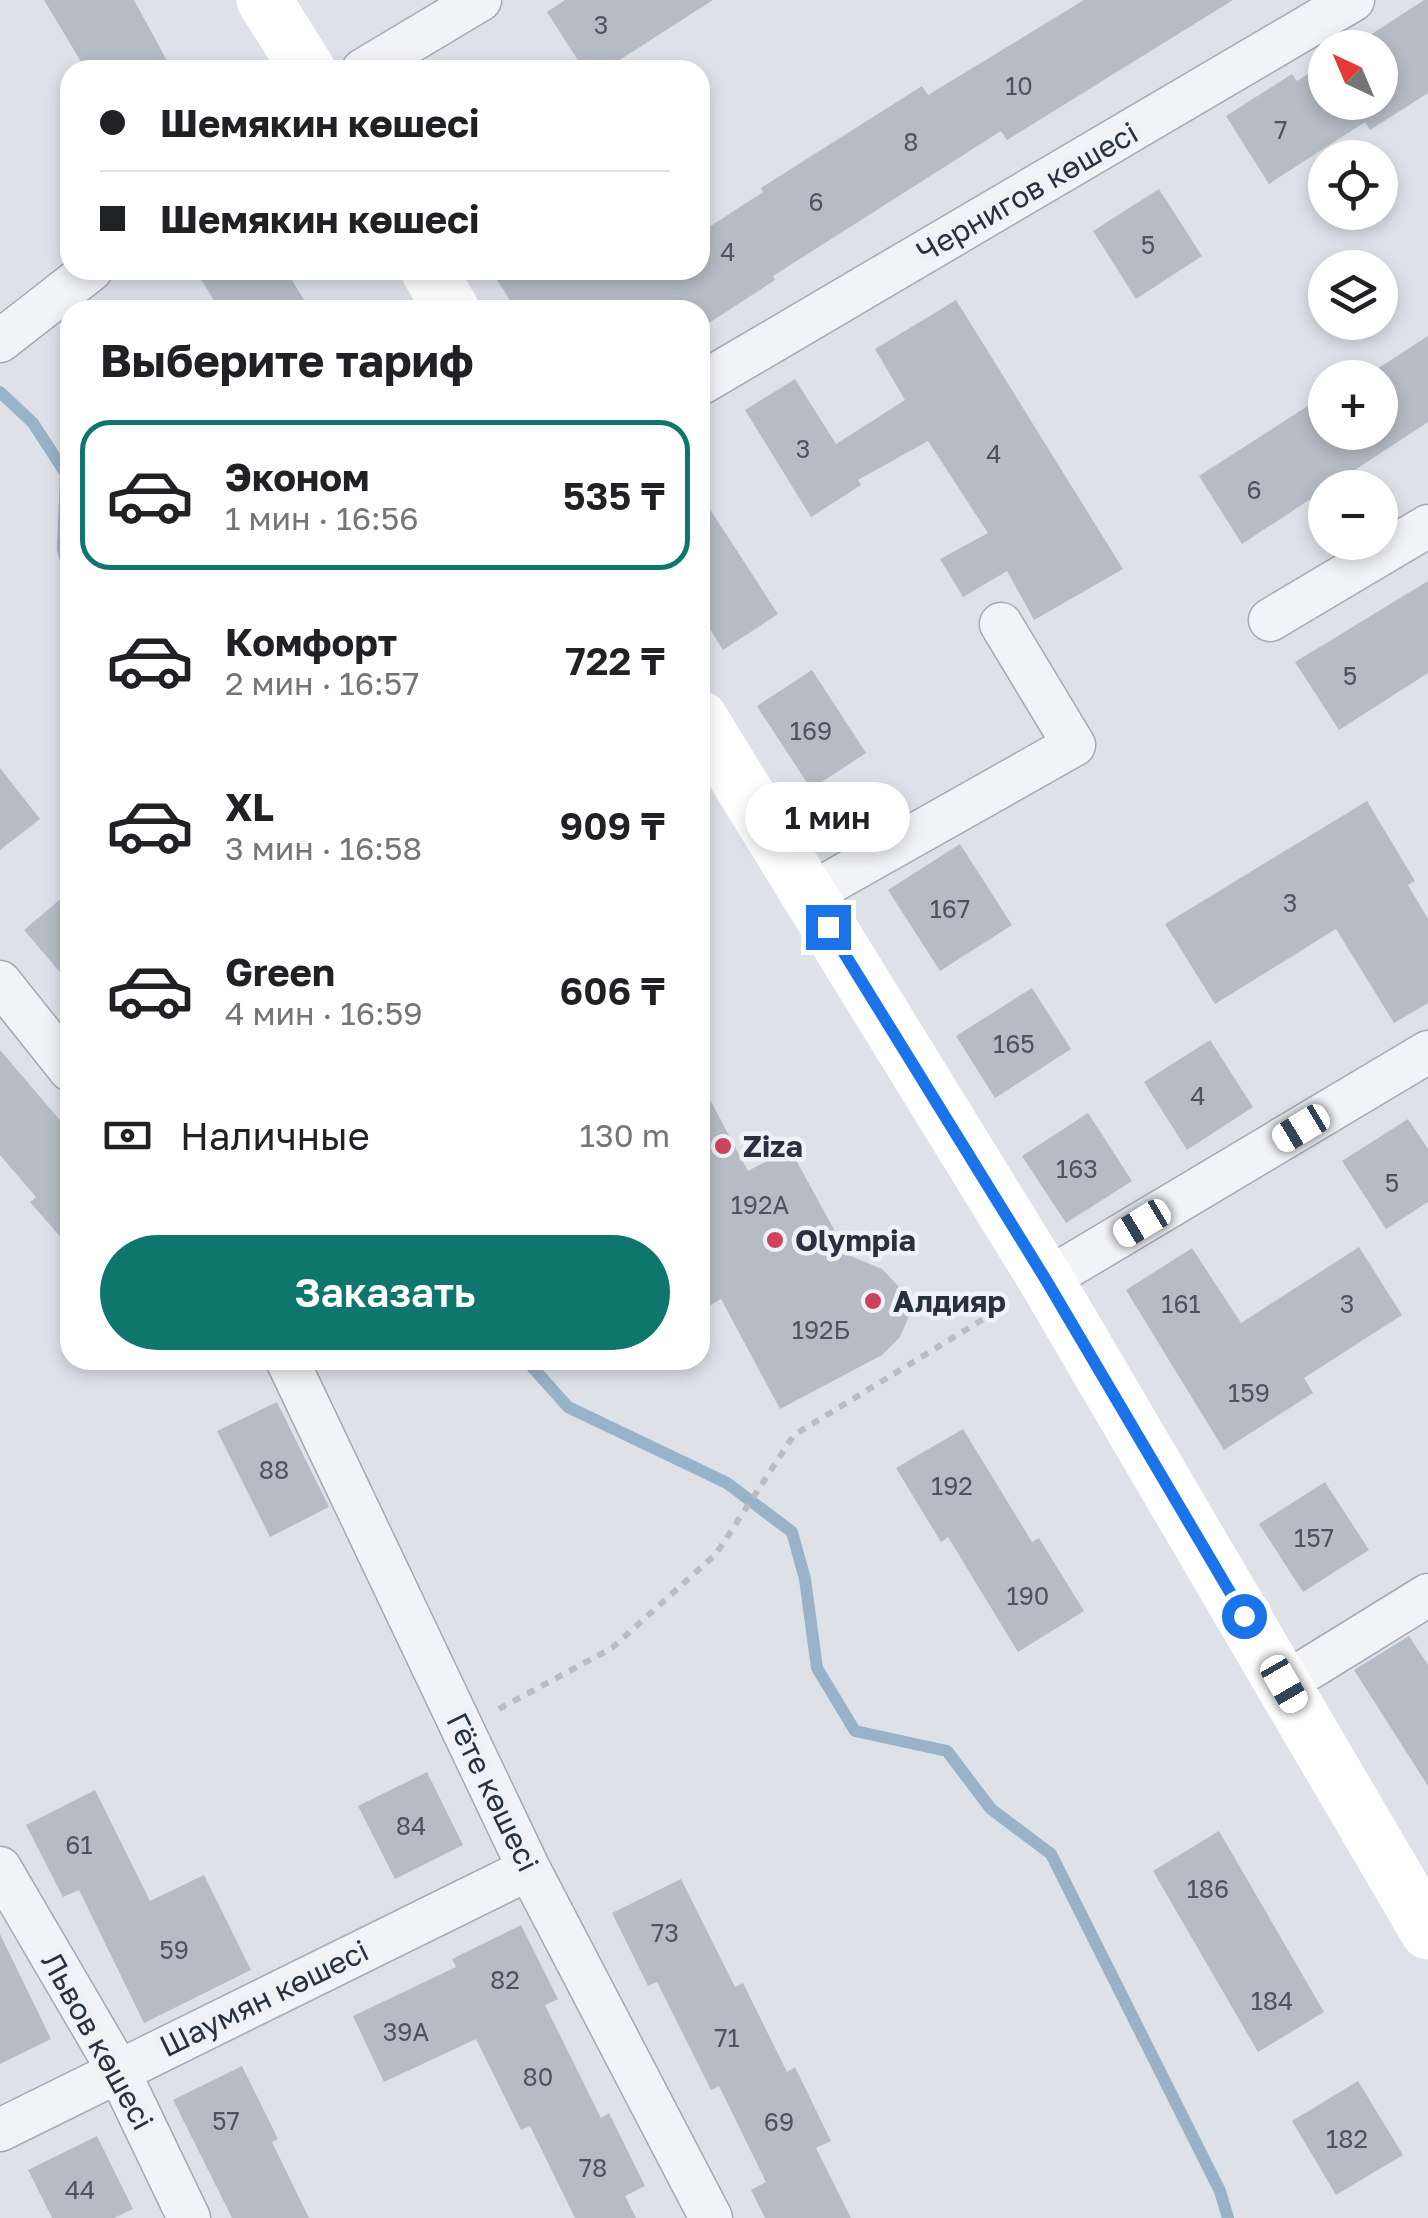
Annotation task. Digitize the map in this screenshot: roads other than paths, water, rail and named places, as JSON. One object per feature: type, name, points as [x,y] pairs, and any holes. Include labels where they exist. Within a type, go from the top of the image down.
[{"type":"main road","points":[[264,0],[302,60]]},
{"type":"main road","points":[[710,734],[1046,1280],[1428,1932]]},
{"type":"street","points":[[380,60],[480,0]]},
{"type":"street","name":"Чернигов көшесі","points":[[710,378],[1354,0]]},
{"type":"street","points":[[0,341],[79,280]]},
{"type":"street","points":[[1270,620],[1428,526]]},
{"type":"street","points":[[808,895],[1074,745],[1001,624]]},
{"type":"street","points":[[0,982],[60,1057]]},
{"type":"street","points":[[1046,1280],[1428,1052]]},
{"type":"street","name":"Гёте көшесі","points":[[293,1370],[529,1869],[710,2218]]},
{"type":"street","points":[[1284,1684],[1428,1594]]},
{"type":"street","name":"Львов көшесі","points":[[0,1868],[118,2070],[190,2218]]},
{"type":"street","name":"Шаумян көшесі","points":[[0,2130],[529,1869]]},
{"type":"waterway","points":[[0,392],[33,423],[60,465]]},
{"type":"waterway","points":[[535,1370],[568,1407],[727,1483],[792,1532],[805,1579],[817,1668],[855,1731],[947,1751],[991,1809],[1051,1854],[1220,2191],[1228,2218]]},
{"type":"place","name":"Ziza","points":[[723,1146]]},
{"type":"place","name":"Olympia","points":[[775,1240]]},
{"type":"place","name":"Алдияр","points":[[873,1301]]}]
